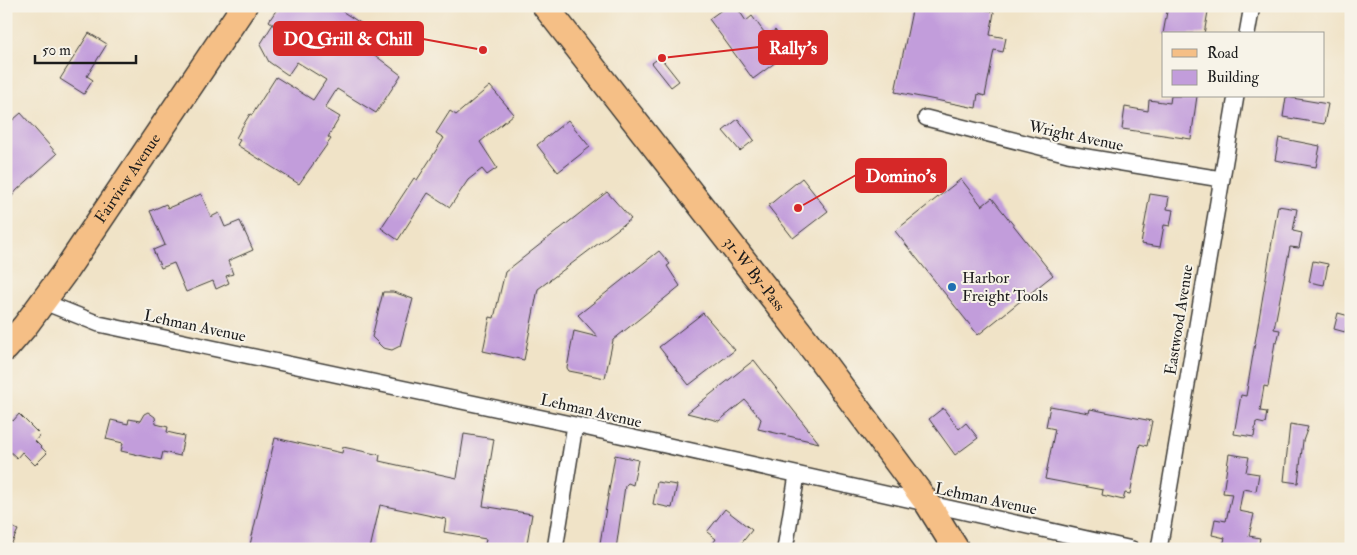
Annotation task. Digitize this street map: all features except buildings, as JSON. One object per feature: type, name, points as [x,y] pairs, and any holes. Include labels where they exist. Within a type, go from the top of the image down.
[{"type":"main road","name":"Fairview Avenue","points":[[6,348],[44,302],[244,6]]},
{"type":"main road","name":"31-W By-Pass","points":[[544,6],[819,357],[928,504],[956,549]]},
{"type":"street","points":[[1247,32],[1252,6]]},
{"type":"street","name":"Eastwood Avenue","points":[[1159,549],[1236,98]]},
{"type":"street","name":"Wright Avenue","points":[[926,118],[1068,154],[1221,179]]},
{"type":"street","name":"Lehman Avenue","points":[[44,302],[99,324],[575,425],[1132,549]]},
{"type":"street","points":[[555,549],[575,425]]},
{"type":"street","points":[[785,549],[797,475]]},
{"type":"place","name":"DQ Grill & Chill","points":[[483,50]]},
{"type":"place","name":"Rally's","points":[[662,58]]},
{"type":"place","name":"Domino's","points":[[798,208]]},
{"type":"place","name":"Harbor Freight Tools","points":[[952,287]]}]
